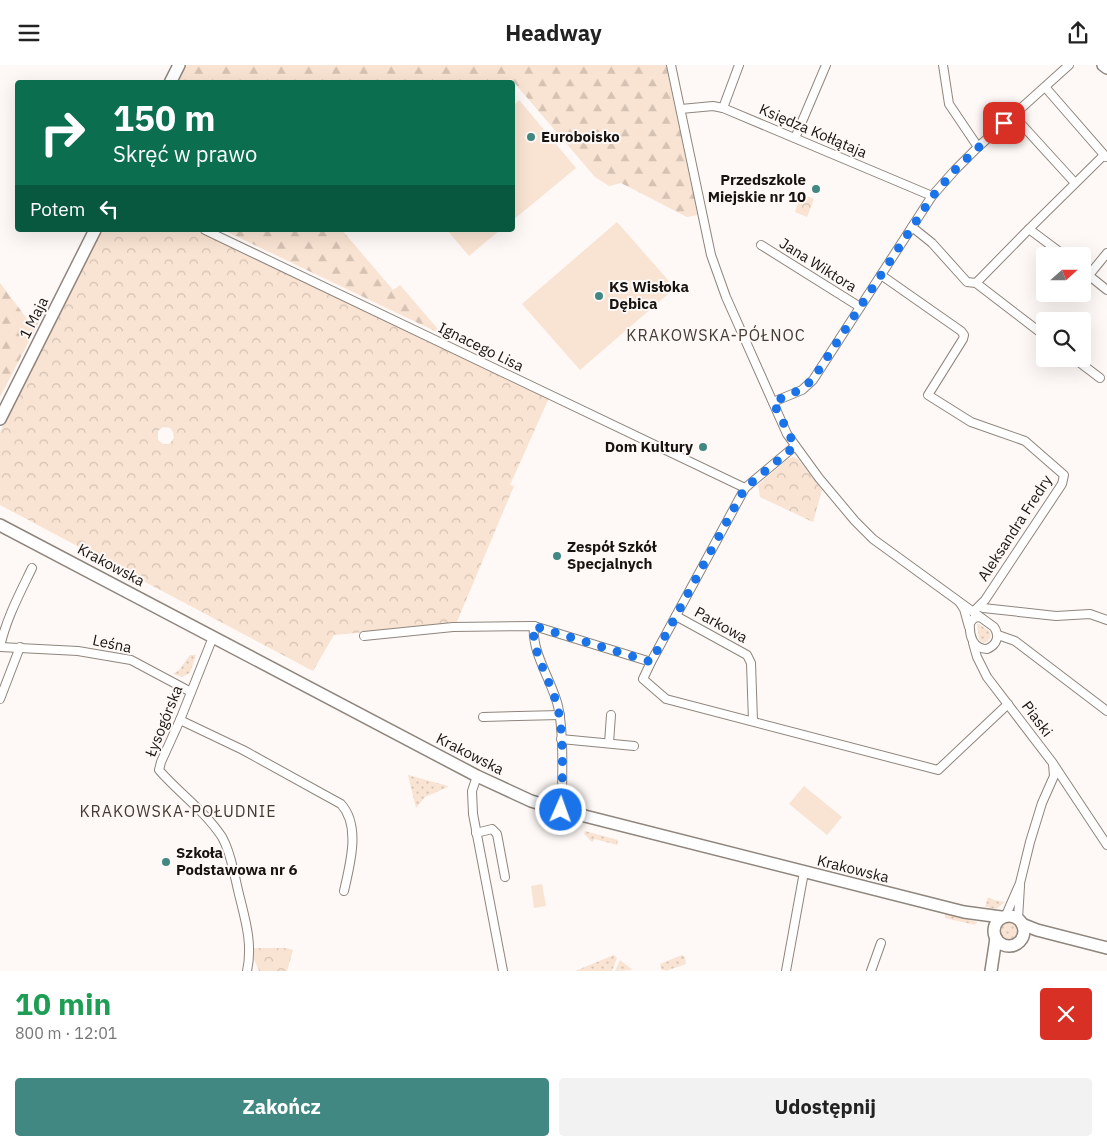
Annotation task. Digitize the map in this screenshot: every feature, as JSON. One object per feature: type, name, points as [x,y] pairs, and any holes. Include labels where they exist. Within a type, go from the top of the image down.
[{"type":"street","points":[[171,80],[178,65]]},
{"type":"street","points":[[671,65],[711,255],[726,297],[795,446],[840,503],[873,539],[994,627],[998,635],[996,644],[987,649],[976,647],[964,609],[959,602]]},
{"type":"street","points":[[723,108],[739,65]]},
{"type":"street","points":[[795,138],[826,65]]},
{"type":"street","points":[[944,65],[949,104],[978,147]]},
{"type":"street","points":[[773,402],[802,389],[813,379],[932,197],[955,170],[1069,65]]},
{"type":"street","points":[[1103,65],[1107,69]]},
{"type":"street","points":[[976,283],[1075,183],[1105,157],[1098,146],[1045,87]]},
{"type":"street","name":"Księdza Kołłątaja","points":[[681,109],[713,106],[723,108],[932,197]]},
{"type":"street","points":[[1013,115],[1075,183]]},
{"type":"street","points":[[912,227],[932,243],[967,282],[976,283],[1036,329]]},
{"type":"street","points":[[1029,229],[1053,247]]},
{"type":"street","name":"1 Maja","points":[[0,419],[94,232]]},
{"type":"street","name":"Ignacego Lisa","points":[[209,232],[745,488]]},
{"type":"street","name":"Jana Wiktora","points":[[761,245],[860,307]]},
{"type":"street","points":[[1091,267],[1107,253]]},
{"type":"street","name":"Aleksandra Fredry","points":[[881,275],[964,335],[928,395],[971,421],[1025,441],[1064,475],[1062,484],[984,604]]},
{"type":"street","points":[[1091,276],[1107,290]]},
{"type":"street","points":[[1086,367],[1100,378]]},
{"type":"street","name":"Parkowa","points":[[676,616],[746,655],[751,663],[753,721],[666,699],[643,679],[651,662],[745,488],[795,446]]},
{"type":"street","name":"Krakowska","points":[[0,525],[477,776],[531,801],[964,912],[1004,916]]},
{"type":"street","points":[[0,647],[3,633],[32,568]]},
{"type":"street","points":[[969,627],[972,619],[978,616],[984,604],[1056,616],[1090,614],[1107,620]]},
{"type":"street","points":[[364,636],[453,627],[534,626],[651,662]]},
{"type":"street","points":[[534,626],[534,641],[560,715],[561,810]]},
{"type":"street","points":[[998,635],[1015,641],[1107,711]]},
{"type":"street","name":"Łysogórska","points":[[213,637],[161,762],[160,770],[202,812],[228,849],[244,908],[249,942],[247,971]]},
{"type":"street","name":"Piaski","points":[[973,642],[977,657],[984,671],[1052,761],[1107,845]]},
{"type":"street","name":"Leśna","points":[[0,647],[78,651],[131,661],[191,692]]},
{"type":"street","points":[[0,699],[20,647]]},
{"type":"street","points":[[984,671],[984,657],[987,649]]},
{"type":"street","points":[[753,721],[938,770],[1008,704]]},
{"type":"street","points":[[483,717],[560,715]]},
{"type":"street","points":[[609,743],[611,715]]},
{"type":"street","points":[[180,720],[243,750],[340,804],[347,811],[353,829],[344,891]]},
{"type":"street","points":[[561,739],[634,746]]},
{"type":"street","points":[[992,971],[995,924],[1004,916],[1020,883],[1039,811],[1055,771],[1052,761]]},
{"type":"street","points":[[477,776],[473,786],[472,797],[476,833],[503,971]]},
{"type":"street","points":[[1052,782],[1067,783]]},
{"type":"street","points":[[476,833],[492,829],[497,834],[505,877]]},
{"type":"street","points":[[786,971],[804,872]]},
{"type":"street","points":[[1020,883],[1020,921],[1024,933],[1021,940]]},
{"type":"street","name":"Krakowska","points":[[964,912],[983,921],[995,936]]},
{"type":"street","points":[[1004,916],[1059,937],[1107,948]]},
{"type":"street","points":[[995,936],[999,943],[1008,946],[1021,940],[1059,937]]},
{"type":"street","points":[[871,971],[881,943]]},
{"type":"street","points":[[992,971],[1008,946]]},
{"type":"green space","points":[[184,65],[666,65],[698,215],[687,217],[621,183],[609,186],[595,177],[515,84],[515,80],[176,80]]},
{"type":"green space","name":"Euroboisko","points":[[519,100],[576,168],[515,218],[515,104]]},
{"type":"green space","points":[[801,194],[814,199],[807,217],[795,212]]},
{"type":"green space","name":"KS Wisłoka Dębica","points":[[617,222],[675,288],[580,370],[522,304]]},
{"type":"green space","points":[[99,232],[203,232],[549,398],[510,485],[514,486],[456,624],[334,635],[313,671],[0,505],[0,432]],"holes":[[[163,427],[170,428],[174,438],[169,444],[163,444],[158,440],[158,431]]]},
{"type":"green space","points":[[227,232],[344,232],[393,290],[400,285],[443,335]]},
{"type":"green space","points":[[449,232],[498,232],[469,256]]},
{"type":"green space","points":[[0,283],[31,324],[39,322],[0,397]]},
{"type":"green space","points":[[793,457],[798,459],[822,490],[813,522],[760,497],[758,485],[788,459]]},
{"type":"green space","points":[[977,624],[989,631],[991,636],[984,643],[979,640]]},
{"type":"green space","points":[[190,655],[196,655],[190,673],[182,677],[173,674],[179,670]]},
{"type":"green space","points":[[408,775],[448,787],[425,797],[416,808]]},
{"type":"green space","points":[[804,786],[842,817],[827,835],[789,804]]},
{"type":"green space","points":[[585,831],[618,840],[617,845],[595,839],[592,842],[584,834]]},
{"type":"green space","points":[[542,884],[546,906],[534,908],[531,886]]},
{"type":"green space","points":[[988,897],[1005,902],[996,909],[985,907]]},
{"type":"green space","points":[[945,914],[977,922],[975,925],[945,918]]},
{"type":"green space","points":[[1009,922],[1015,925],[1018,931],[1015,937],[1009,940],[1003,937],[1000,931],[1003,925]]},
{"type":"green space","points":[[254,948],[286,948],[293,950],[287,971],[259,971],[254,959]]},
{"type":"green space","points":[[614,955],[617,958],[612,971],[575,971]]},
{"type":"green space","points":[[682,955],[685,957],[686,964],[666,971],[661,969],[660,964]]},
{"type":"green space","points":[[620,960],[633,970],[615,971]]},
{"type":"place","name":"Euroboisko","points":[[531,137]]},
{"type":"place","name":"Przedszkole Miejskie nr 10","points":[[816,189]]},
{"type":"place","name":"KS Wisłoka Dębica","points":[[599,296]]},
{"type":"place","name":"Dom Kultury","points":[[703,447]]},
{"type":"place","name":"Zespół Szkół Specjalnych","points":[[557,556]]},
{"type":"place","name":"Szkoła Podstawowa nr 6","points":[[166,862]]},
{"type":"district","name":"KRAKOWSKA-PÓŁNOC","points":[[716,335]]},
{"type":"district","name":"KRAKOWSKA-POŁUDNIE","points":[[178,811]]},
{"type":"route","points":[[561,810],[560,715],[534,641],[534,626],[651,662],[745,488],[795,446],[787,434],[773,402],[802,389],[813,379],[932,197],[955,170],[1004,123]]}]
